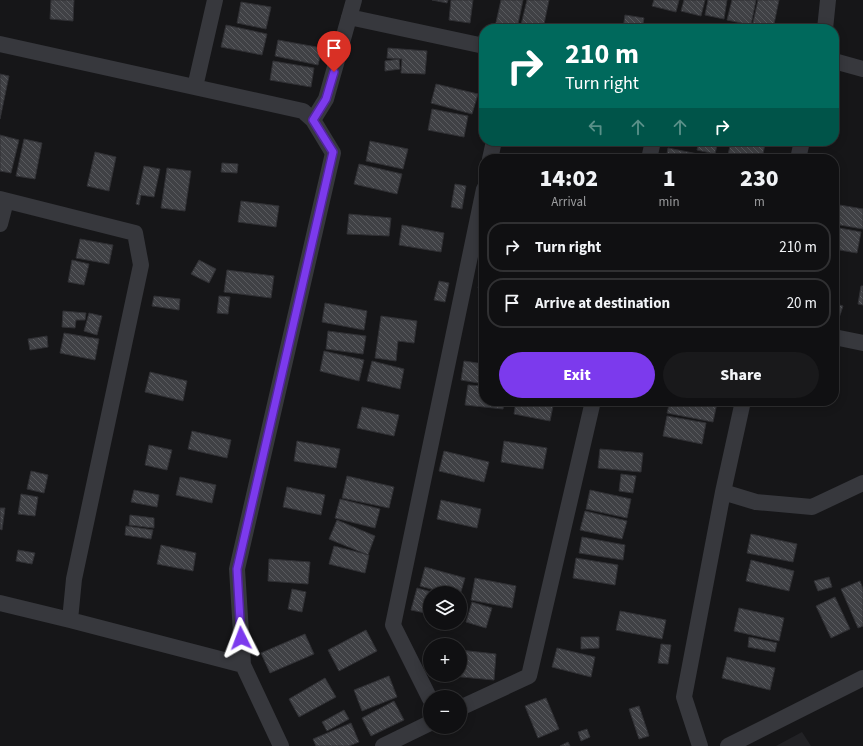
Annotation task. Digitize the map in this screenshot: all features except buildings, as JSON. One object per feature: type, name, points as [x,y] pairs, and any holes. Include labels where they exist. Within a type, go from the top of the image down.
[{"type":"street","points":[[195,87],[216,0]]},
{"type":"street","points":[[313,120],[326,99],[354,0]]},
{"type":"street","points":[[826,24],[828,0]]},
{"type":"street","points":[[349,17],[479,45]]},
{"type":"street","points":[[0,44],[303,111],[313,120],[333,152],[237,569],[243,665],[281,746]]},
{"type":"street","points":[[839,62],[863,69]]},
{"type":"street","points":[[0,224],[3,200],[135,233],[141,265],[74,579],[70,620]]},
{"type":"street","points":[[426,690],[393,625],[479,213]]},
{"type":"street","points":[[839,338],[863,343]]},
{"type":"street","points":[[467,705],[529,676],[592,406]]},
{"type":"street","points":[[700,746],[684,697],[723,492],[742,406]]},
{"type":"street","points":[[723,492],[756,502],[812,507],[863,482]]},
{"type":"street","points":[[0,603],[243,665]]},
{"type":"street","points":[[728,746],[863,678]]},
{"type":"street","points":[[383,746],[423,726]]},
{"type":"shaded area","points":[[802,732],[811,746],[776,746]]},
{"type":"route","points":[[241,638],[237,569],[333,152],[313,120],[326,99],[334,72]]}]
